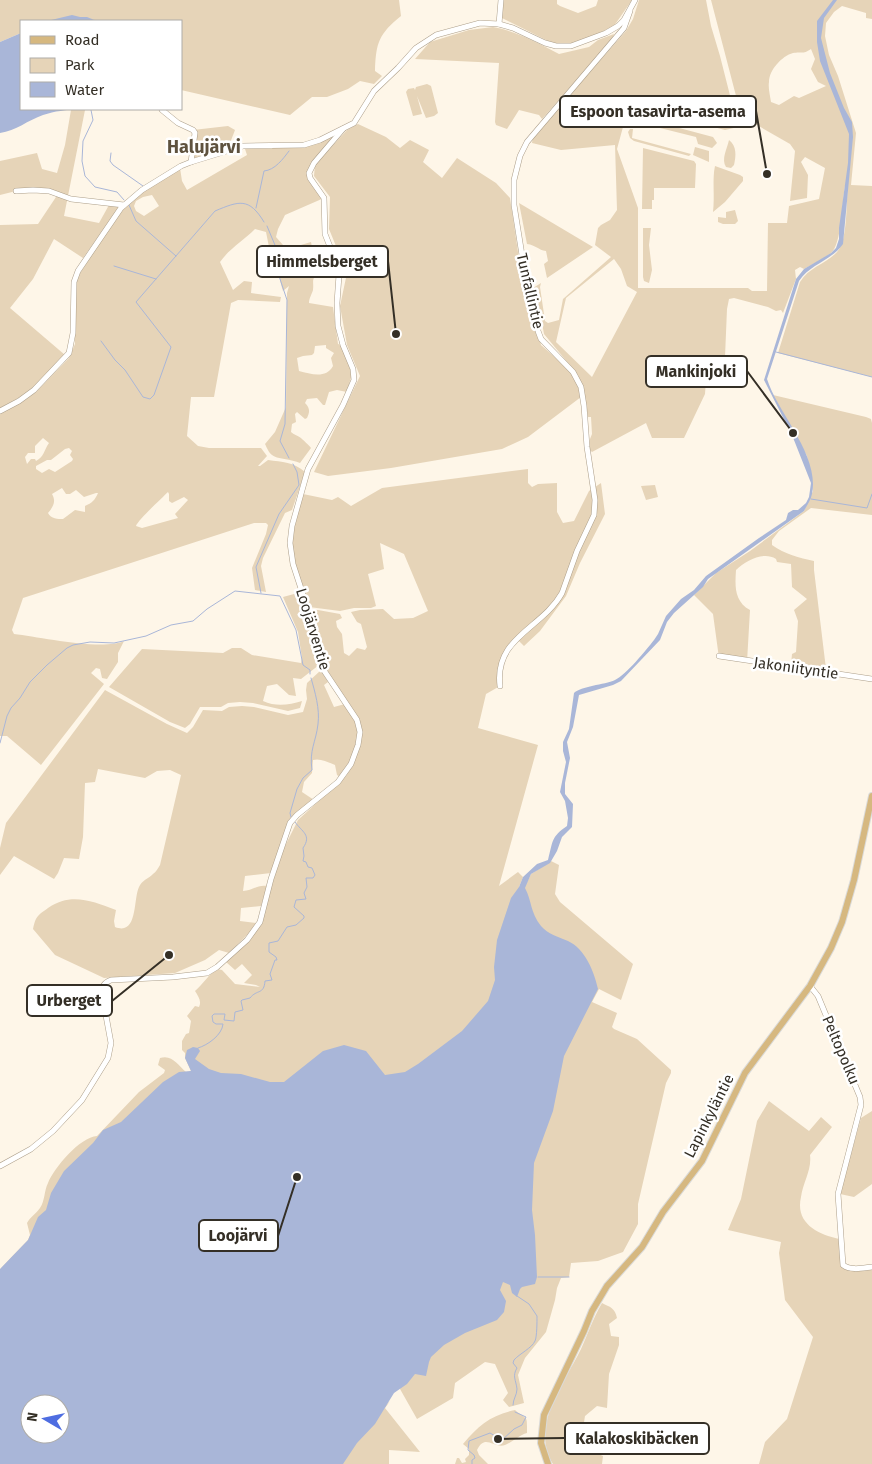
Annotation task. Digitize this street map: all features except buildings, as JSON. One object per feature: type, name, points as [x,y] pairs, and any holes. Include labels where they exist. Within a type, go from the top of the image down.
[{"type":"main road","name":"Lapinkyläntie","points":[[548,1464],[542,1444],[544,1415],[584,1332],[592,1311],[607,1286],[642,1247],[663,1212],[702,1161],[745,1073],[810,986],[824,961],[842,922],[854,880],[872,796]]},
{"type":"street","points":[[498,24],[501,0]]},
{"type":"street","points":[[0,411],[24,398],[34,390],[70,354],[73,333],[74,282],[78,271],[124,205],[142,190],[181,166],[243,146],[304,145],[343,129],[357,120],[374,91],[416,48],[426,40],[448,30],[480,23],[498,24],[514,28],[545,43],[556,46],[571,46],[606,33],[618,26],[635,0]]},
{"type":"street","name":"Tunfallintie","points":[[500,686],[499,672],[507,648],[525,630],[547,614],[558,601],[582,539],[594,515],[595,508],[581,387],[573,372],[544,343],[538,331],[536,307],[526,280],[521,253],[514,205],[514,180],[520,156],[527,142],[624,28],[631,8]]},
{"type":"street","points":[[162,110],[172,120],[194,130],[191,162]]},
{"type":"street","name":"Loojärventie","points":[[0,1166],[31,1149],[54,1131],[82,1100],[108,1058],[111,1043],[102,994],[105,982],[207,973],[217,967],[254,931],[260,922],[271,879],[290,823],[345,775],[358,745],[360,732],[357,720],[321,666],[290,543],[292,526],[308,469],[343,405],[354,380],[351,362],[343,345],[338,326],[339,275],[338,266],[325,234],[324,198],[310,178],[309,173],[314,163],[343,129]]},
{"type":"street","points":[[16,191],[43,191],[71,199],[124,205]]},
{"type":"street","name":"Jakoniityntie","points":[[719,656],[872,679]]},
{"type":"street","name":"Peltopolku","points":[[810,986],[818,996],[860,1097],[860,1105],[838,1194],[843,1265],[847,1268],[872,1267]]},
{"type":"green space","points":[[0,0],[399,0],[401,16],[388,28],[380,39],[376,53],[375,71],[382,76],[374,84],[360,81],[348,89],[327,97],[312,97],[290,115],[182,90],[182,20],[94,20],[78,17],[50,20],[20,20],[20,33],[0,42]]},
{"type":"green space","points":[[502,0],[557,0],[557,4],[560,6],[578,13],[596,6],[598,0],[632,0],[614,26],[586,39],[566,45],[552,43],[500,17]]},
{"type":"green space","points":[[639,0],[706,0],[711,26],[738,127],[725,130],[629,105],[617,149],[638,208],[638,288],[748,288],[752,291],[767,291],[768,223],[787,223],[789,206],[819,199],[825,168],[805,157],[801,162],[808,175],[807,198],[790,201],[795,151],[790,144],[757,125],[746,122],[741,115],[711,0],[872,0],[872,19],[866,18],[866,13],[842,6],[834,12],[826,23],[825,36],[829,55],[838,76],[856,133],[851,185],[872,186],[872,377],[778,353],[800,282],[808,273],[833,256],[841,247],[846,221],[848,186],[845,186],[835,248],[831,253],[804,269],[800,267],[795,270],[796,279],[783,313],[781,310],[776,311],[734,298],[729,299],[725,357],[732,365],[707,366],[705,394],[684,438],[652,438],[646,423],[592,452],[589,449],[592,434],[591,417],[588,417],[584,393],[578,375],[544,334],[538,301],[533,288],[541,283],[545,321],[548,323],[559,320],[563,299],[611,257],[595,245],[598,228],[610,220],[617,210],[615,145],[561,150],[532,143],[533,137],[537,132],[626,31],[633,19]],"holes":[[[811,49],[815,59],[811,69],[818,82],[826,86],[799,98],[794,96],[779,105],[771,102],[770,77],[777,64],[789,55]],[[614,259],[621,269],[627,286],[637,292],[592,377],[556,342],[566,298]]]},
{"type":"green space","points":[[493,27],[518,34],[559,54],[589,47],[598,40],[614,34],[612,40],[542,119],[539,115],[519,110],[507,129],[496,125],[495,122],[499,63],[415,59],[430,42],[469,30]]},
{"type":"green space","points":[[427,84],[431,86],[438,113],[426,118],[417,96],[422,114],[413,116],[406,92],[408,89],[414,88],[415,90],[416,87]]},
{"type":"green space","points":[[71,110],[85,110],[64,216],[99,223],[109,205],[120,206],[83,258],[54,239],[33,279],[10,308],[65,355],[36,385],[11,403],[0,408],[0,225],[38,224],[58,194],[16,191],[0,195],[0,161],[37,153],[42,169],[57,173],[65,145]]},
{"type":"green space","points":[[654,117],[668,125],[713,137],[717,143],[712,148],[698,144],[696,137],[652,126]]},
{"type":"green space","points":[[358,124],[386,137],[400,148],[410,140],[429,150],[423,162],[442,178],[457,158],[496,183],[510,198],[522,279],[534,308],[541,345],[574,374],[581,397],[528,437],[502,449],[391,468],[328,476],[314,472],[360,376],[347,345],[340,306],[347,273],[329,229],[330,197],[314,176],[315,165],[347,130]]},
{"type":"green space","points":[[228,126],[235,130],[227,151],[191,162],[193,130]]},
{"type":"green space","points":[[343,129],[309,173],[324,198],[285,215],[276,237],[283,245],[284,250],[311,242],[317,273],[313,280],[313,290],[309,303],[333,307],[338,344],[341,345],[352,374],[347,392],[337,390],[329,392],[325,405],[317,398],[307,399],[305,403],[309,408],[309,412],[307,418],[305,419],[297,412],[295,414],[296,422],[292,424],[291,432],[301,438],[311,448],[300,463],[274,456],[270,453],[265,444],[275,432],[286,407],[287,293],[289,286],[283,291],[274,247],[269,247],[266,232],[255,229],[220,262],[233,290],[244,281],[252,282],[251,293],[281,297],[280,302],[238,300],[231,303],[214,397],[191,397],[187,436],[198,446],[209,448],[261,448],[267,456],[258,466],[268,460],[292,464],[305,472],[292,510],[285,513],[263,558],[261,566],[266,592],[255,590],[252,568],[268,525],[266,523],[254,523],[23,598],[12,630],[14,634],[101,645],[124,641],[118,653],[118,662],[107,679],[102,678],[100,669],[96,668],[91,673],[104,684],[41,765],[7,736],[0,736],[0,414],[36,392],[69,358],[75,344],[75,294],[77,278],[125,206],[139,194],[180,168],[182,181],[187,190],[247,155],[245,149],[272,149],[273,146],[305,145]],"holes":[[[152,195],[159,206],[144,216],[136,211],[134,206],[136,201]],[[326,345],[326,348],[334,353],[331,358],[333,366],[330,370],[322,374],[299,371],[297,358],[314,353],[315,346]],[[43,438],[49,443],[41,457],[36,461],[31,459],[27,464],[25,457],[28,453],[35,453],[35,446]],[[69,448],[72,451],[70,455],[73,459],[72,461],[55,472],[49,469],[42,473],[36,469],[36,466],[51,460]],[[62,488],[66,494],[76,490],[84,497],[98,493],[96,498],[85,506],[85,512],[75,510],[63,519],[53,518],[48,513],[54,504],[52,494]],[[168,492],[169,501],[172,503],[184,497],[188,500],[175,514],[178,518],[142,528],[136,526]]]},
{"type":"green space","points":[[630,129],[633,129],[632,138],[691,154],[689,156],[634,141],[630,138],[628,132]]},
{"type":"green space","points":[[729,140],[732,142],[735,151],[734,165],[731,168],[726,167],[724,161]]},
{"type":"green space","points":[[695,147],[709,151],[709,162],[693,155]]},
{"type":"green space","points":[[643,148],[694,161],[696,164],[695,188],[654,188],[652,209],[642,209]]},
{"type":"green space","points":[[715,166],[740,175],[743,177],[743,181],[725,202],[713,212],[714,176]]},
{"type":"green space","points":[[519,203],[593,247],[547,278],[544,264],[548,261],[546,251],[527,244]]},
{"type":"green space","points":[[735,210],[738,221],[735,224],[718,222],[718,217],[726,218],[726,212]]},
{"type":"green space","points":[[643,228],[651,228],[649,245],[652,270],[649,283],[644,281],[643,277]]},
{"type":"green space","points":[[773,395],[866,417],[871,419],[872,423],[872,515],[811,508],[779,531],[772,540],[772,545],[782,551],[814,561],[826,669],[824,670],[791,665],[792,654],[796,652],[798,621],[794,610],[807,599],[792,587],[791,564],[777,562],[776,559],[766,556],[750,560],[736,570],[738,598],[750,610],[747,662],[719,658],[713,614],[694,595],[716,573],[750,551],[804,511],[813,491],[807,456]]},
{"type":"green space","points":[[528,469],[528,483],[532,487],[538,484],[557,483],[557,512],[563,523],[574,521],[589,491],[601,483],[605,514],[580,563],[566,596],[540,631],[524,646],[517,639],[503,659],[500,686],[486,694],[478,728],[538,745],[499,886],[518,872],[523,877],[519,887],[524,888],[531,874],[551,861],[559,865],[555,894],[560,902],[633,964],[621,1000],[599,989],[592,1002],[617,1013],[612,1027],[637,1039],[671,1070],[671,1073],[666,1083],[638,1204],[638,1224],[623,1252],[598,1261],[571,1263],[569,1277],[561,1278],[546,1332],[525,1358],[518,1375],[524,1403],[509,1407],[503,1400],[508,1393],[495,1364],[485,1362],[455,1383],[453,1398],[417,1419],[400,1389],[494,999],[480,1019],[404,1088],[313,1061],[309,1064],[311,1068],[37,1234],[0,1269],[28,1240],[30,1235],[27,1223],[42,1205],[47,1186],[56,1169],[68,1154],[83,1142],[97,1136],[139,1092],[164,1073],[165,1070],[158,1065],[160,1058],[171,1059],[186,1072],[191,1071],[185,1058],[185,1053],[182,1050],[182,1041],[186,1034],[189,1033],[191,1021],[187,1016],[195,1006],[199,1007],[200,1005],[195,991],[217,969],[222,970],[235,984],[260,987],[244,983],[252,975],[242,964],[235,970],[226,962],[256,932],[284,848],[298,820],[346,776],[353,765],[360,746],[359,719],[325,670],[317,648],[310,611],[318,610],[340,614],[342,618],[336,621],[337,627],[342,634],[344,653],[349,656],[357,648],[365,650],[367,647],[361,624],[357,622],[351,612],[383,609],[394,619],[413,618],[428,611],[404,554],[380,543],[384,569],[368,574],[376,606],[340,611],[309,607],[292,553],[292,535],[303,494],[332,500],[338,497],[351,506],[382,488]]},
{"type":"green space","points":[[655,485],[658,497],[646,500],[641,486]]},
{"type":"green space","points":[[299,590],[319,665],[301,679],[293,678],[296,696],[289,695],[277,684],[267,686],[263,701],[282,705],[302,701],[300,708],[288,711],[240,702],[228,703],[221,707],[200,707],[190,724],[185,728],[170,722],[109,687],[142,649],[223,653],[232,648],[241,648],[252,655],[301,663],[298,632],[283,597],[294,594]]},
{"type":"green space","points":[[320,671],[328,682],[324,685],[334,707],[345,704],[354,715],[358,733],[355,749],[340,777],[337,775],[335,765],[321,760],[313,760],[312,773],[304,782],[302,792],[314,800],[296,813],[289,821],[271,873],[245,876],[243,891],[267,886],[261,906],[241,908],[240,921],[257,923],[253,929],[229,953],[219,950],[205,960],[175,973],[104,978],[55,955],[33,929],[39,915],[57,903],[73,899],[90,901],[116,910],[115,927],[122,928],[128,926],[131,922],[140,885],[160,865],[181,775],[170,770],[157,771],[145,778],[98,769],[95,782],[85,783],[83,837],[79,859],[64,858],[54,879],[14,856],[0,875],[0,848],[6,823],[105,690],[187,733],[203,710],[222,711],[229,707],[242,706],[288,715],[303,712],[307,699],[307,683]]},
{"type":"green space","points":[[769,1101],[809,1131],[821,1117],[832,1127],[810,1155],[810,1166],[800,1206],[801,1214],[810,1226],[823,1234],[839,1239],[842,1268],[852,1271],[872,1270],[872,1464],[759,1464],[765,1442],[787,1419],[813,1337],[785,1300],[779,1253],[781,1242],[728,1230],[741,1199],[757,1121]]},
{"type":"green space","points":[[872,1111],[872,1184],[854,1197],[840,1194],[861,1118]]},
{"type":"green space","points":[[602,1303],[612,1308],[615,1312],[617,1318],[609,1324],[611,1336],[619,1337],[619,1345],[609,1374],[607,1408],[597,1406],[585,1416],[582,1435],[590,1438],[596,1453],[603,1456],[602,1464],[553,1464],[547,1449],[545,1434],[547,1420],[559,1390],[581,1349]]},
{"type":"green space","points":[[390,1401],[385,1408],[420,1452],[389,1450],[389,1464],[327,1464]]},
{"type":"green space","points":[[515,1410],[526,1418],[527,1433],[505,1445],[501,1446],[486,1442],[480,1445],[477,1450],[479,1455],[488,1464],[455,1464],[457,1458],[462,1463],[466,1462],[465,1459],[469,1455],[469,1449],[463,1444],[474,1431],[492,1418]]},
{"type":"water","points":[[833,0],[837,0],[824,18],[821,38],[830,73],[844,108],[852,122],[853,137],[843,244],[833,255],[809,270],[799,281],[767,379],[810,464],[813,479],[810,500],[804,511],[708,579],[703,587],[674,613],[667,622],[660,640],[621,681],[579,695],[573,727],[567,742],[570,758],[565,783],[565,794],[573,804],[572,827],[562,837],[550,863],[531,874],[525,888],[535,916],[541,926],[579,949],[588,961],[598,989],[564,1056],[553,1111],[534,1163],[532,1210],[537,1277],[535,1284],[522,1287],[517,1297],[512,1293],[510,1285],[503,1282],[500,1290],[506,1301],[504,1312],[497,1320],[465,1333],[444,1345],[431,1357],[426,1376],[415,1374],[407,1384],[394,1393],[375,1424],[357,1443],[343,1464],[0,1464],[0,1269],[28,1240],[38,1217],[46,1210],[51,1193],[64,1171],[93,1143],[103,1130],[121,1122],[163,1082],[179,1072],[191,1071],[185,1058],[187,1050],[193,1047],[198,1048],[200,1051],[195,1059],[209,1069],[221,1073],[241,1074],[270,1082],[284,1082],[323,1051],[344,1045],[366,1051],[385,1075],[405,1072],[462,1031],[488,1001],[495,980],[494,967],[497,940],[511,898],[523,877],[537,864],[548,860],[555,837],[567,826],[568,818],[565,801],[560,792],[566,762],[563,742],[569,729],[574,693],[610,682],[625,673],[654,640],[666,616],[681,599],[694,590],[706,576],[786,520],[788,513],[798,510],[806,503],[811,483],[792,435],[764,380],[796,279],[804,269],[831,253],[836,248],[839,239],[848,163],[849,134],[820,61],[817,42],[817,21]]},
{"type":"water","points":[[72,15],[94,20],[51,20]]},
{"type":"water","points":[[20,33],[20,110],[71,110],[43,115],[0,133],[0,42]]},
{"type":"waterway","points":[[91,110],[93,120],[83,141],[82,161],[85,176],[95,187],[117,192],[124,200]]},
{"type":"waterway","points":[[256,208],[264,171],[275,166],[289,151]]},
{"type":"waterway","points":[[111,153],[110,161],[113,165],[143,186]]},
{"type":"waterway","points":[[101,341],[125,370],[143,397],[150,399],[154,395],[171,347],[136,302],[215,211],[237,203],[243,203],[253,208],[264,222]]},
{"type":"waterway","points":[[129,205],[136,221],[176,256]]},
{"type":"waterway","points":[[267,226],[277,250],[279,276],[287,300],[285,424],[280,441],[289,458]]},
{"type":"waterway","points":[[114,266],[156,279]]},
{"type":"waterway","points":[[776,352],[872,377]]},
{"type":"waterway","points":[[261,593],[256,567],[279,514],[299,485],[297,472],[293,464]]},
{"type":"waterway","points":[[811,499],[867,508],[872,494]]},
{"type":"waterway","points":[[0,743],[11,708],[30,682],[67,648],[90,642],[114,643],[146,636],[171,625],[193,621],[207,609],[235,591],[280,596],[296,630],[303,665],[310,670],[310,674]]},
{"type":"waterway","points":[[291,817],[290,813],[297,789],[303,778],[312,770],[312,751],[317,730],[318,712],[311,678]]},
{"type":"waterway","points":[[198,1048],[214,1039],[222,1028],[223,1024],[213,1022],[212,1016],[214,1014],[225,1014],[224,1020],[234,1021],[235,1012],[243,1010],[241,1001],[250,998],[262,990],[265,981],[272,980],[270,974],[275,960],[277,960],[269,952],[269,943],[278,941],[287,927],[296,925],[304,918],[294,907],[296,900],[306,899],[304,893],[307,887],[306,878],[313,878],[315,875],[312,868],[308,867],[306,862],[303,861],[303,848],[307,840],[303,831],[295,822]]},
{"type":"waterway","points":[[538,1277],[569,1277]]},
{"type":"waterway","points":[[513,1405],[517,1389],[515,1376],[517,1368],[513,1363],[516,1358],[533,1344],[536,1339],[537,1325],[537,1316],[529,1304],[517,1296]]},
{"type":"waterway","points":[[472,1464],[472,1460],[475,1458],[468,1450],[469,1441],[490,1433],[502,1440],[514,1429],[522,1425],[526,1417],[515,1412]]},
{"type":"place","name":"Espoon tasavirta-asema","points":[[767,174]]},
{"type":"place","name":"Himmelsberget","points":[[396,334]]},
{"type":"place","name":"Mankinjoki","points":[[793,433]]},
{"type":"place","name":"Urberget","points":[[169,955]]},
{"type":"place","name":"Loojärvi","points":[[297,1177]]},
{"type":"place","name":"Kalakoskibäcken","points":[[498,1439]]},
{"type":"district","name":"Halujärvi","points":[[204,147]]}]
